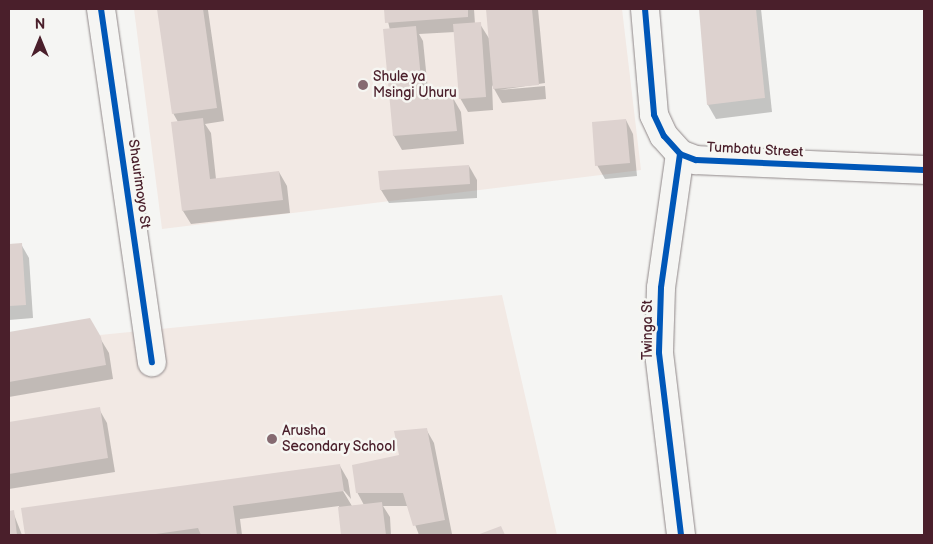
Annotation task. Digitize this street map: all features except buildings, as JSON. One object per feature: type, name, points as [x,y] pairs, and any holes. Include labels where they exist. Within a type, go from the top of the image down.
[{"type":"street","name":"Shaurimoyo St","points":[[101,9],[152,362]]},
{"type":"street","points":[[645,9],[654,115],[664,136],[680,154]]},
{"type":"street","name":"Tumbatu Street","points":[[680,154],[696,160],[924,170]]},
{"type":"street","name":"Twinga St","points":[[680,154],[661,288],[659,353],[681,535]]},
{"type":"shaded area","points":[[134,9],[622,9],[641,170],[162,229]]},
{"type":"shaded area","name":"Arusha Secondary School","points":[[502,295],[557,535],[9,535],[9,344]]},
{"type":"cycle path","points":[[101,9],[152,362]]},
{"type":"cycle path","points":[[645,9],[654,115],[664,136],[680,154],[696,160],[924,170]]},
{"type":"cycle path","points":[[680,154],[661,288],[659,353],[681,535]]},
{"type":"place","name":"Shule ya Msingi Uhuru","points":[[363,85]]},
{"type":"place","name":"Arusha Secondary School","points":[[272,439]]}]
